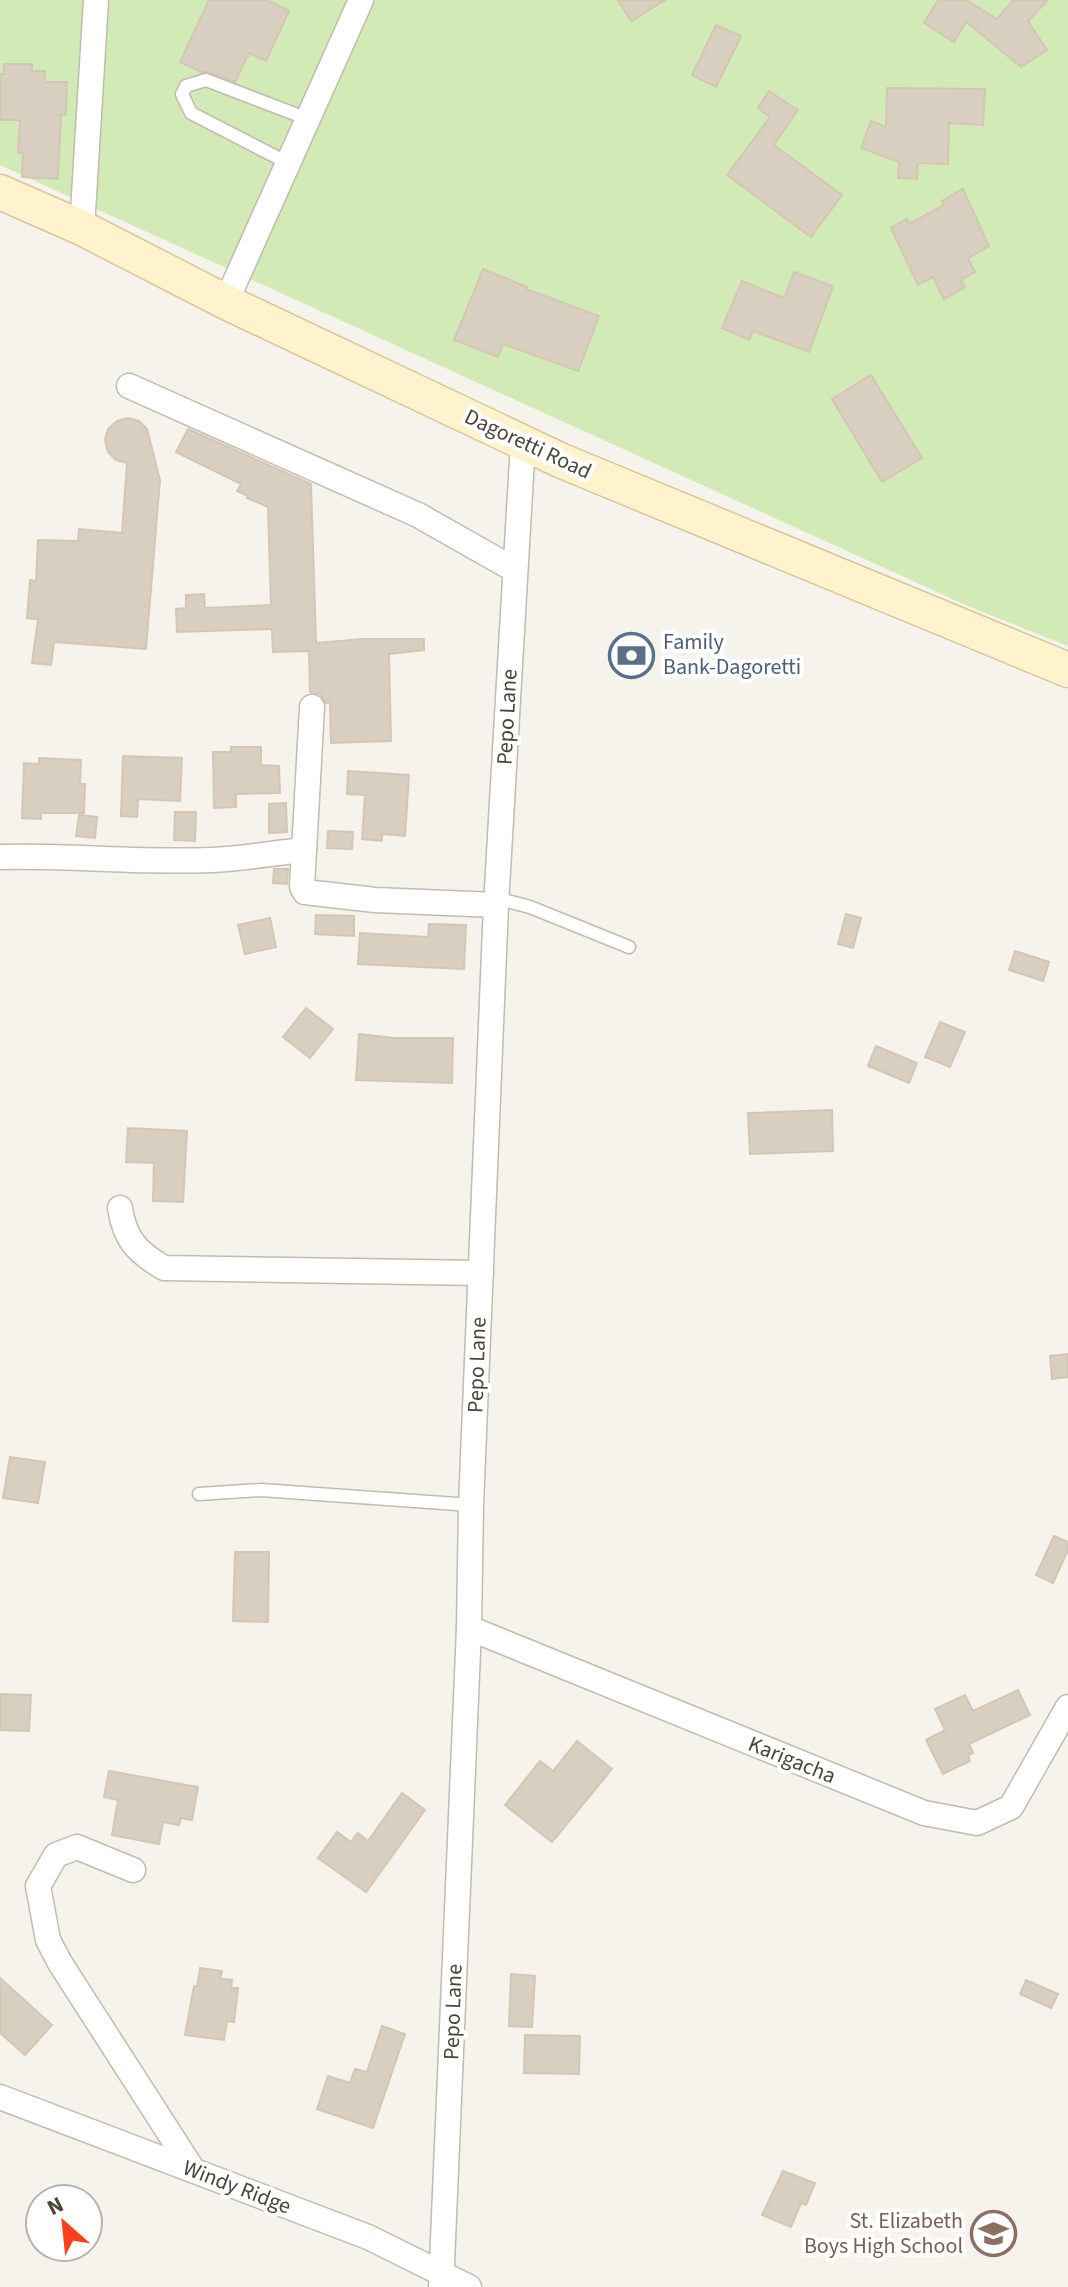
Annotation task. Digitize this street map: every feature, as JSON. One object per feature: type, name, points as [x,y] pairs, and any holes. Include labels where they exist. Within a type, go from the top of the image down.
[{"type":"main road","name":"Dagoretti Road","points":[[0,192],[82,228],[226,302],[562,461],[1068,670]]},
{"type":"street","points":[[82,228],[96,0]]},
{"type":"street","points":[[226,302],[361,0]]},
{"type":"street","points":[[129,386],[418,515],[515,570]]},
{"type":"street","name":"Pepo Lane","points":[[441,2281],[496,901],[523,442]]},
{"type":"street","points":[[312,707],[302,887],[305,892],[496,901]]},
{"type":"street","points":[[0,857],[61,855],[105,860],[213,860],[304,850]]},
{"type":"street","points":[[120,1208],[123,1226],[139,1253],[164,1268],[481,1273]]},
{"type":"street","name":"Karigacha","points":[[469,1628],[924,1813],[977,1823],[1011,1807],[1068,1707]]},
{"type":"street","points":[[133,1870],[77,1847],[56,1855],[38,1886],[48,1940],[193,2170]]},
{"type":"street","name":"Windy Ridge","points":[[0,2097],[368,2237],[441,2281],[469,2287]]},
{"type":"lane","points":[[288,163],[191,113],[182,94],[186,86],[206,80],[308,119]]},
{"type":"lane","points":[[496,901],[530,907],[629,947]]},
{"type":"lane","points":[[199,1494],[261,1490],[471,1505]]},
{"type":"green space","points":[[0,0],[1068,0],[1068,646],[970,607],[0,165]]},
{"type":"building","points":[[209,0],[267,0],[289,11],[266,61],[249,53],[235,82],[180,62]]},
{"type":"building","points":[[618,0],[665,0],[631,21]]},
{"type":"building","points":[[938,0],[966,0],[997,19],[1013,0],[1048,0],[1028,21],[1047,50],[1021,67],[966,22],[954,42],[924,23]]},
{"type":"building","points":[[716,25],[741,36],[716,87],[692,75]]},
{"type":"building","points":[[4,64],[32,64],[32,71],[45,71],[45,82],[67,82],[66,115],[61,115],[58,179],[22,177],[23,153],[18,153],[20,120],[0,120],[0,74],[4,74]]},
{"type":"building","points":[[887,88],[985,89],[983,125],[949,123],[948,164],[918,163],[917,179],[898,178],[899,162],[861,148],[871,121],[886,127]]},
{"type":"building","points":[[769,91],[798,110],[774,145],[842,195],[811,237],[727,175],[770,117],[758,108]]},
{"type":"building","points":[[963,189],[989,246],[968,258],[975,272],[961,280],[965,287],[944,299],[933,277],[918,285],[891,228],[907,219],[909,224],[944,205],[942,201]]},
{"type":"building","points":[[483,269],[599,316],[578,371],[503,344],[498,357],[454,340]]},
{"type":"building","points":[[794,272],[833,286],[809,352],[753,331],[749,340],[722,328],[742,281],[784,298]]},
{"type":"building","points":[[871,375],[922,458],[882,482],[832,399]]},
{"type":"building","points":[[128,418],[139,421],[147,429],[160,480],[146,649],[54,642],[51,665],[32,663],[38,619],[27,618],[30,580],[36,581],[38,540],[78,541],[79,529],[122,533],[127,463],[116,460],[108,452],[105,440],[108,429],[117,421]]},
{"type":"building","points":[[188,429],[311,484],[316,643],[424,639],[424,650],[389,654],[391,741],[331,743],[330,702],[326,703],[320,694],[310,692],[309,651],[273,652],[272,629],[177,632],[176,609],[186,608],[186,595],[204,594],[205,608],[271,605],[268,507],[237,491],[241,484],[176,452]]},
{"type":"building","points":[[231,747],[261,747],[261,765],[279,766],[280,793],[236,794],[236,807],[214,808],[213,752],[231,752]]},
{"type":"building","points":[[123,756],[182,758],[180,801],[138,799],[137,817],[121,816]]},
{"type":"building","points":[[39,758],[81,760],[80,784],[85,784],[84,813],[41,813],[41,819],[22,818],[24,763],[39,764]]},
{"type":"building","points":[[348,771],[409,775],[405,836],[382,834],[382,841],[362,839],[365,795],[347,794]]},
{"type":"building","points":[[286,803],[287,832],[269,833],[269,804]]},
{"type":"building","points":[[175,812],[196,812],[195,841],[174,840]]},
{"type":"building","points":[[79,815],[97,817],[95,838],[76,836]]},
{"type":"building","points":[[328,831],[353,832],[352,849],[327,848]]},
{"type":"building","points":[[274,869],[288,869],[287,884],[273,883]]},
{"type":"building","points":[[846,914],[861,918],[853,948],[838,944]]},
{"type":"building","points":[[316,915],[354,916],[354,936],[315,934]]},
{"type":"building","points":[[270,918],[276,947],[245,954],[238,925]]},
{"type":"building","points":[[429,924],[466,925],[464,969],[358,964],[360,933],[428,937]]},
{"type":"building","points":[[1015,951],[1049,962],[1043,981],[1009,970]]},
{"type":"building","points":[[306,1008],[333,1029],[310,1058],[283,1037]]},
{"type":"building","points":[[940,1022],[965,1032],[950,1067],[925,1057]]},
{"type":"building","points":[[359,1034],[394,1038],[453,1038],[452,1083],[356,1080]]},
{"type":"building","points":[[876,1046],[917,1063],[909,1083],[868,1066]]},
{"type":"building","points":[[832,1110],[833,1151],[750,1154],[748,1113]]},
{"type":"building","points":[[128,1128],[187,1131],[183,1202],[153,1201],[154,1163],[126,1162]]},
{"type":"building","points":[[1068,1354],[1068,1377],[1052,1379],[1050,1356]]},
{"type":"building","points":[[10,1457],[45,1462],[38,1503],[3,1498]]},
{"type":"building","points":[[1054,1536],[1068,1542],[1068,1550],[1053,1583],[1036,1575]]},
{"type":"building","points":[[235,1552],[269,1552],[268,1622],[233,1621]]},
{"type":"building","points":[[1018,1690],[1030,1715],[969,1744],[973,1753],[968,1755],[970,1761],[943,1774],[926,1740],[945,1730],[935,1709],[965,1695],[973,1711]]},
{"type":"building","points":[[0,1694],[31,1695],[29,1731],[0,1730]]},
{"type":"building","points":[[577,1741],[612,1769],[552,1842],[505,1805],[540,1761],[553,1771]]},
{"type":"building","points":[[109,1771],[198,1787],[192,1820],[181,1818],[179,1825],[163,1822],[159,1844],[112,1835],[118,1800],[104,1797]]},
{"type":"building","points":[[402,1793],[425,1810],[366,1892],[318,1858],[337,1832],[351,1842],[358,1833],[368,1841]]},
{"type":"building","points":[[200,1968],[222,1971],[220,1979],[232,1980],[231,1988],[238,1988],[234,2022],[227,2021],[224,2040],[185,2035]]},
{"type":"building","points":[[511,1974],[535,1976],[532,2027],[509,2026]]},
{"type":"building","points":[[0,1978],[52,2025],[25,2055],[0,2033]]},
{"type":"building","points":[[1026,1980],[1058,1994],[1051,2008],[1020,1994]]},
{"type":"building","points":[[382,2026],[405,2034],[373,2128],[317,2109],[328,2076],[350,2083],[355,2069],[367,2072]]},
{"type":"building","points":[[525,2035],[580,2036],[579,2074],[524,2073]]},
{"type":"building","points":[[783,2171],[815,2183],[806,2205],[801,2203],[791,2227],[762,2215]]},
{"type":"place","name":"Family Bank-Dagoretti","points":[[632,655]]},
{"type":"place","name":"St. Elizabeth Boys High School","points":[[994,2234]]}]
